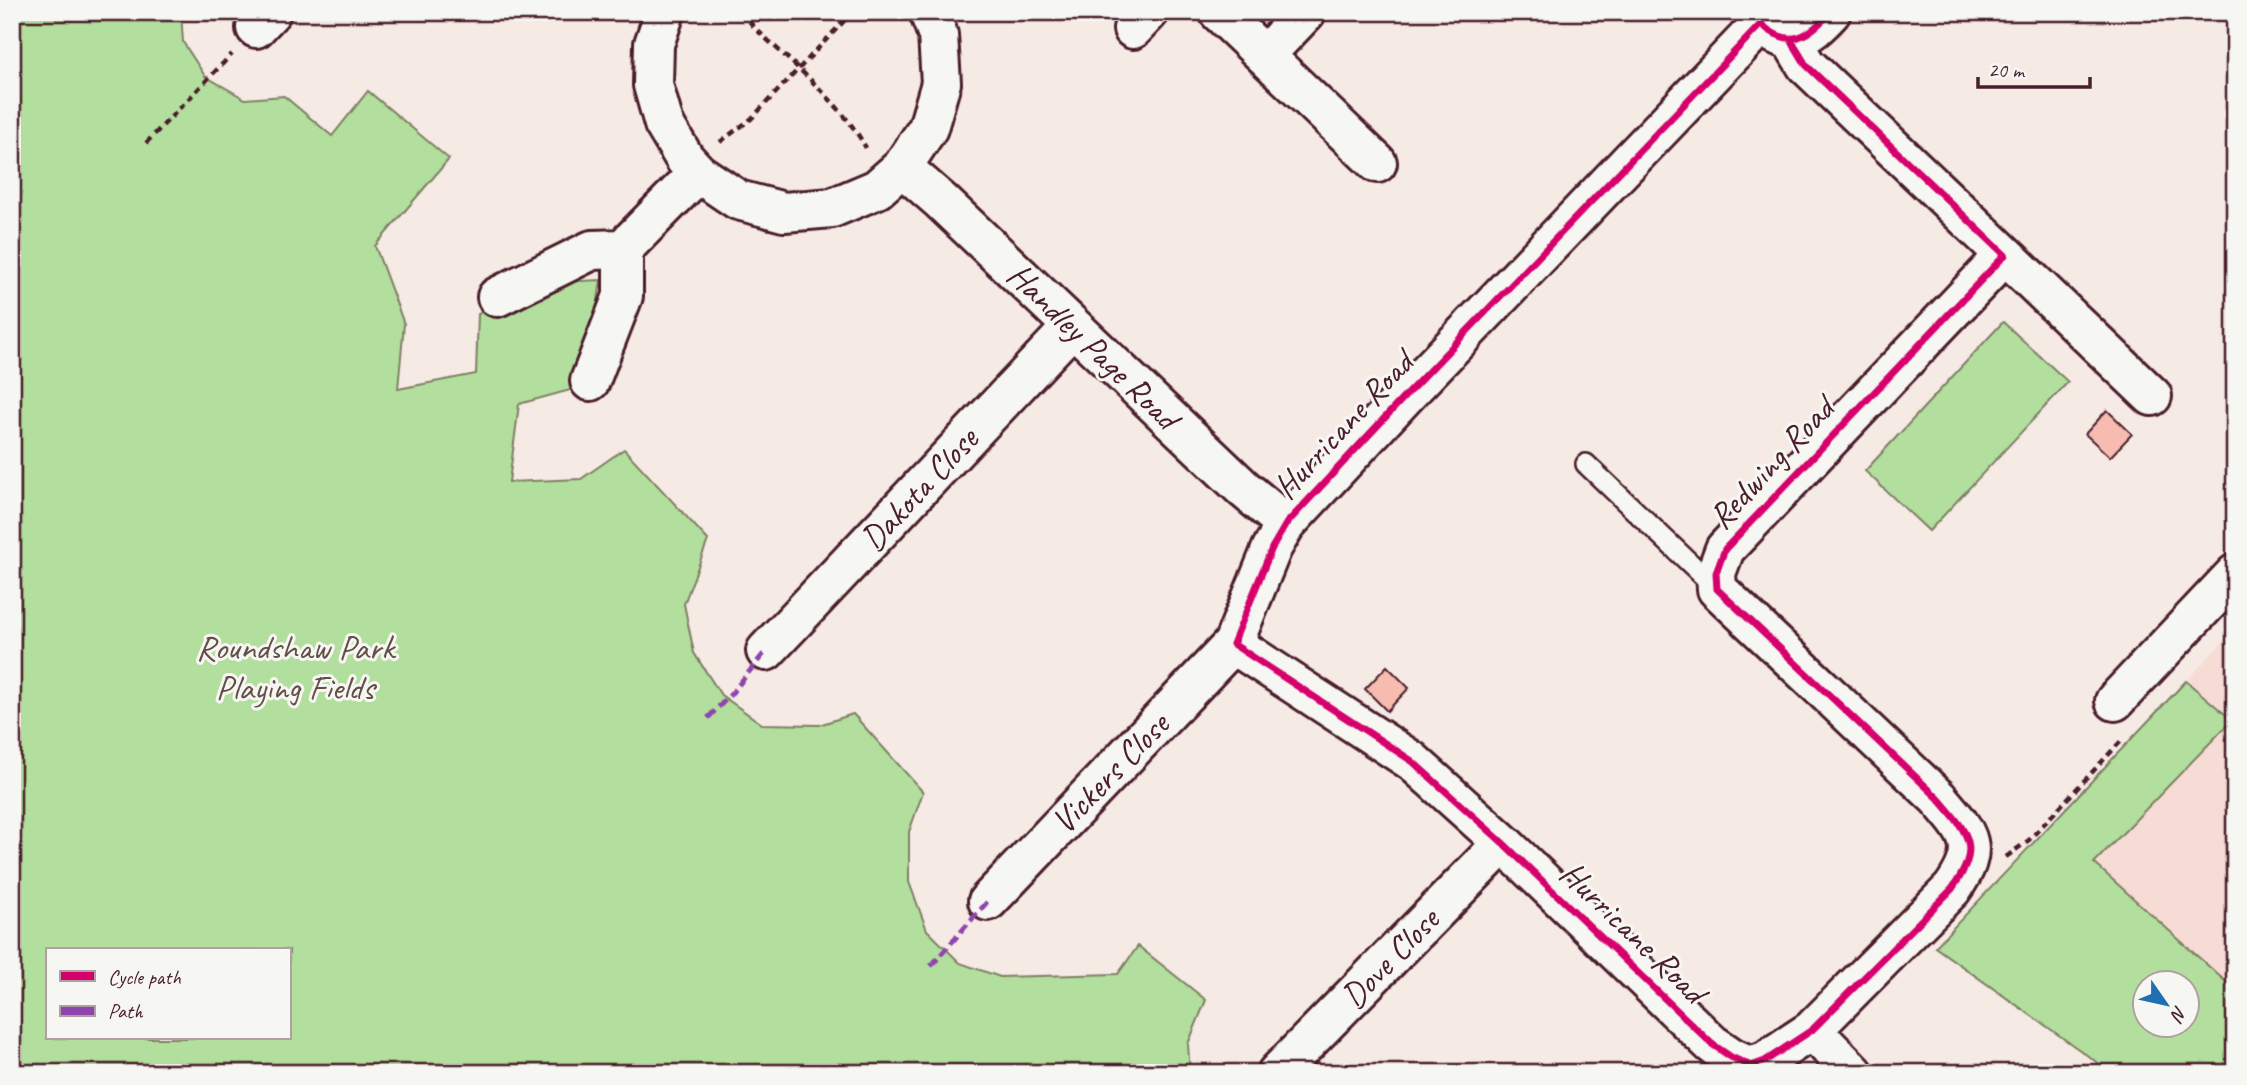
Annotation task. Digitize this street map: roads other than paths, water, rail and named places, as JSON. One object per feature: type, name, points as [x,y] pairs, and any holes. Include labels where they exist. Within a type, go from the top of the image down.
[{"type":"street","points":[[665,12],[654,44],[653,85],[664,124],[691,166],[738,200],[784,212],[832,208],[889,178],[928,128],[941,83],[938,35],[929,12]]},
{"type":"street","points":[[1219,12],[1377,163]]},
{"type":"street","points":[[1265,55],[1306,12]]},
{"type":"street","name":"Hurricane Road","points":[[1747,1069],[1712,1044],[1503,843],[1412,761],[1233,645],[1272,548],[1286,524],[1416,385],[1767,25],[1806,34],[1831,12]]},
{"type":"street","points":[[1767,25],[2152,396]]},
{"type":"street","points":[[590,381],[623,296],[623,249],[691,166]]},
{"type":"street","name":"Handley Page Road","points":[[889,178],[941,201],[1244,489],[1286,524]]},
{"type":"street","points":[[497,297],[592,250],[623,249]]},
{"type":"street","name":"Redwing Road","points":[[1717,589],[1716,573],[1724,549],[2005,254]]},
{"type":"street","name":"Dakota Close","points":[[766,651],[1072,327]]},
{"type":"street","points":[[2115,701],[2235,575]]},
{"type":"street","points":[[1717,589],[1938,798],[1965,831],[1970,851],[1965,870],[1952,889],[1812,1030],[1765,1061],[1747,1069]]},
{"type":"street","name":"Vickers Close","points":[[988,901],[1233,645]]},
{"type":"street","name":"Dove Close","points":[[1277,1073],[1503,843]]},
{"type":"street","points":[[1812,1030],[1854,1073]]},
{"type":"lane","points":[[1586,464],[1717,589]]},
{"type":"park label","name":"Roundshaw Park Playing Fields","points":[[295,667]]}]
